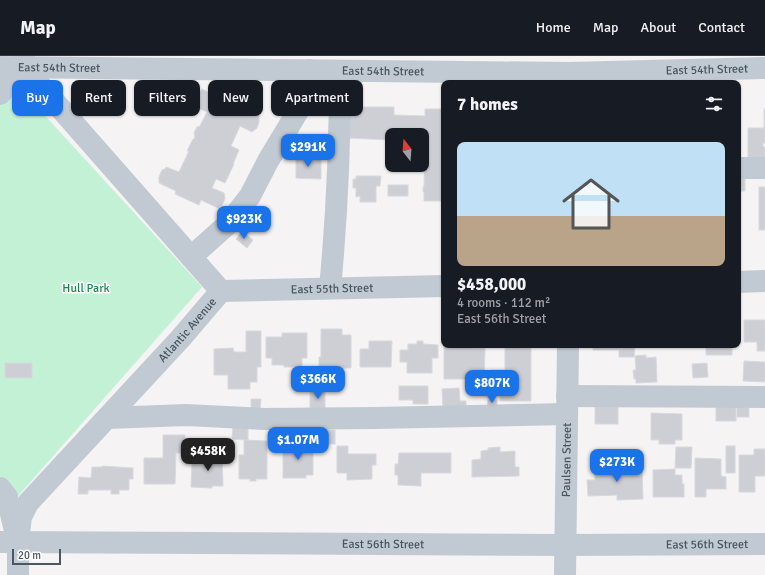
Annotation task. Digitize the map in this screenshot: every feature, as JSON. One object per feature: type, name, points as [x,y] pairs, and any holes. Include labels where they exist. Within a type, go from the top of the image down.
[{"type":"street","name":"East 54th Street","points":[[0,67],[24,62],[340,71],[569,71],[765,68]]},
{"type":"street","points":[[0,94],[24,62]]},
{"type":"street","name":"Atlantic Avenue","points":[[9,542],[28,503],[180,339],[221,291],[24,62]]},
{"type":"street","points":[[192,258],[228,224],[250,196],[268,161],[307,96],[309,70]]},
{"type":"street","points":[[330,288],[340,118],[340,71]]},
{"type":"street","points":[[741,168],[765,168]]},
{"type":"street","points":[[741,282],[765,281]]},
{"type":"street","name":"East 55th Street","points":[[221,291],[441,286]]},
{"type":"street","name":"Paulsen Street","points":[[565,575],[568,348]]},
{"type":"street","points":[[107,418],[186,415],[264,419],[375,418],[567,405],[765,397]]},
{"type":"street","name":"Atlantic Avenue","points":[[0,488],[7,497],[9,542],[18,575]]},
{"type":"street","name":"East 56th Street","points":[[9,542],[565,546],[765,544]]},
{"type":"green space","name":"Hull Park","points":[[12,91],[12,116],[45,116],[202,287],[18,496],[0,476],[0,104]]},
{"type":"building","points":[[202,89],[208,92],[208,116],[259,116],[257,128],[252,132],[240,126],[231,146],[239,150],[234,164],[225,183],[216,179],[212,188],[224,193],[225,199],[222,205],[218,208],[201,200],[199,205],[175,194],[176,191],[159,183],[159,177],[162,170],[166,167],[179,172],[189,151],[187,151],[195,137],[194,133],[197,127],[200,126],[207,112],[200,109],[200,92]]},
{"type":"building","points":[[363,107],[394,107],[394,115],[425,116],[425,109],[441,109],[441,201],[424,201],[424,172],[429,172],[429,128],[385,128],[385,140],[348,138],[348,116],[363,116]]},
{"type":"building","points":[[764,109],[765,143],[763,143],[763,147],[765,147],[765,163],[748,163],[748,128],[764,128]]},
{"type":"building","points":[[296,158],[321,159],[321,179],[296,178]]},
{"type":"building","points":[[356,176],[381,176],[380,186],[376,186],[376,202],[360,202],[360,196],[356,197],[356,188],[353,188],[353,179],[356,179]]},
{"type":"building","points":[[741,176],[745,176],[745,191],[741,191]]},
{"type":"building","points":[[388,185],[408,185],[408,196],[388,196]]},
{"type":"building","points":[[759,187],[765,187],[765,230],[759,230]]},
{"type":"building","points":[[242,231],[253,240],[247,248],[236,239]]},
{"type":"building","points":[[744,320],[765,320],[765,351],[757,351],[757,342],[744,342]]},
{"type":"building","points":[[321,329],[342,329],[342,335],[351,335],[351,368],[341,368],[341,372],[329,372],[329,379],[327,379],[327,381],[321,381],[321,379],[319,379]]},
{"type":"building","points":[[246,331],[261,331],[261,367],[257,367],[257,382],[250,382],[250,389],[228,389],[228,375],[214,375],[214,349],[233,348],[234,352],[246,352]]},
{"type":"building","points":[[282,333],[307,333],[307,358],[302,358],[302,367],[272,365],[272,358],[266,358],[266,337],[282,337]]},
{"type":"building","points":[[369,341],[392,341],[391,367],[360,367],[360,349],[369,349]]},
{"type":"building","points":[[417,341],[423,341],[423,344],[438,345],[438,358],[432,358],[432,373],[407,373],[407,362],[400,362],[400,350],[408,350],[408,344],[417,344]]},
{"type":"building","points":[[444,348],[485,348],[484,379],[444,379]]},
{"type":"building","points":[[505,348],[531,348],[531,401],[500,401],[500,386],[491,386],[491,370],[505,370]]},
{"type":"building","points":[[593,348],[635,348],[634,357],[619,357],[619,350],[593,350]]},
{"type":"building","points":[[706,348],[732,348],[732,355],[706,355]]},
{"type":"building","points":[[646,355],[646,358],[656,357],[657,382],[636,383],[633,370],[636,370],[635,356]]},
{"type":"building","points":[[744,361],[765,362],[765,382],[743,381]]},
{"type":"building","points":[[5,363],[32,363],[32,378],[5,378]]},
{"type":"building","points":[[707,363],[708,377],[693,378],[692,364]]},
{"type":"building","points":[[399,386],[428,386],[428,404],[413,404],[413,400],[399,400]]},
{"type":"building","points":[[459,388],[460,401],[466,401],[466,409],[443,409],[442,389]]},
{"type":"building","points":[[310,391],[325,391],[325,409],[310,409]]},
{"type":"building","points":[[251,399],[261,399],[260,409],[251,409]]},
{"type":"building","points":[[488,400],[497,400],[497,409],[487,408]]},
{"type":"building","points":[[716,404],[736,404],[736,421],[716,421]]},
{"type":"building","points":[[737,404],[749,404],[749,417],[737,417]]},
{"type":"building","points":[[595,405],[618,405],[618,424],[595,424]]},
{"type":"building","points":[[651,413],[682,414],[682,440],[675,440],[675,444],[659,444],[659,440],[651,440]]},
{"type":"building","points":[[233,424],[248,425],[248,440],[232,439]]},
{"type":"building","points":[[306,428],[321,428],[321,444],[306,444]]},
{"type":"building","points":[[321,430],[335,430],[335,444],[321,444]]},
{"type":"building","points":[[163,435],[185,435],[185,453],[176,453],[175,484],[144,484],[144,458],[163,458]]},
{"type":"building","points":[[244,440],[267,441],[267,479],[256,479],[256,481],[250,481],[250,479],[239,479],[239,455],[244,455]]},
{"type":"building","points":[[283,445],[313,445],[313,475],[306,475],[306,478],[283,478]]},
{"type":"building","points":[[337,446],[348,446],[348,454],[376,454],[376,465],[372,465],[372,479],[347,480],[347,473],[337,473]]},
{"type":"building","points":[[726,446],[735,446],[735,473],[726,473]]},
{"type":"building","points":[[500,447],[500,452],[515,451],[515,467],[519,467],[519,476],[472,477],[472,460],[481,459],[481,451],[488,450],[488,448]]},
{"type":"building","points":[[676,447],[692,447],[691,468],[675,468]]},
{"type":"building","points":[[754,449],[765,449],[765,476],[755,476],[755,492],[739,492],[739,455],[754,455]]},
{"type":"building","points":[[201,453],[222,454],[223,486],[212,486],[212,488],[191,487],[192,463],[201,463]]},
{"type":"building","points":[[399,453],[451,453],[451,473],[421,473],[421,486],[398,485],[398,475],[395,475],[395,464],[398,464]]},
{"type":"building","points":[[695,458],[721,459],[721,476],[726,477],[726,489],[706,489],[706,497],[695,497]]},
{"type":"building","points":[[615,464],[616,469],[642,468],[643,499],[617,500],[617,495],[588,496],[587,480],[595,480],[594,468],[605,468],[604,465]]},
{"type":"building","points":[[102,466],[133,468],[133,479],[129,479],[129,490],[119,490],[119,494],[111,494],[111,490],[88,490],[88,494],[78,494],[79,477],[91,478],[92,467]]},
{"type":"building","points":[[675,469],[675,475],[682,475],[684,497],[653,497],[653,470]]}]
